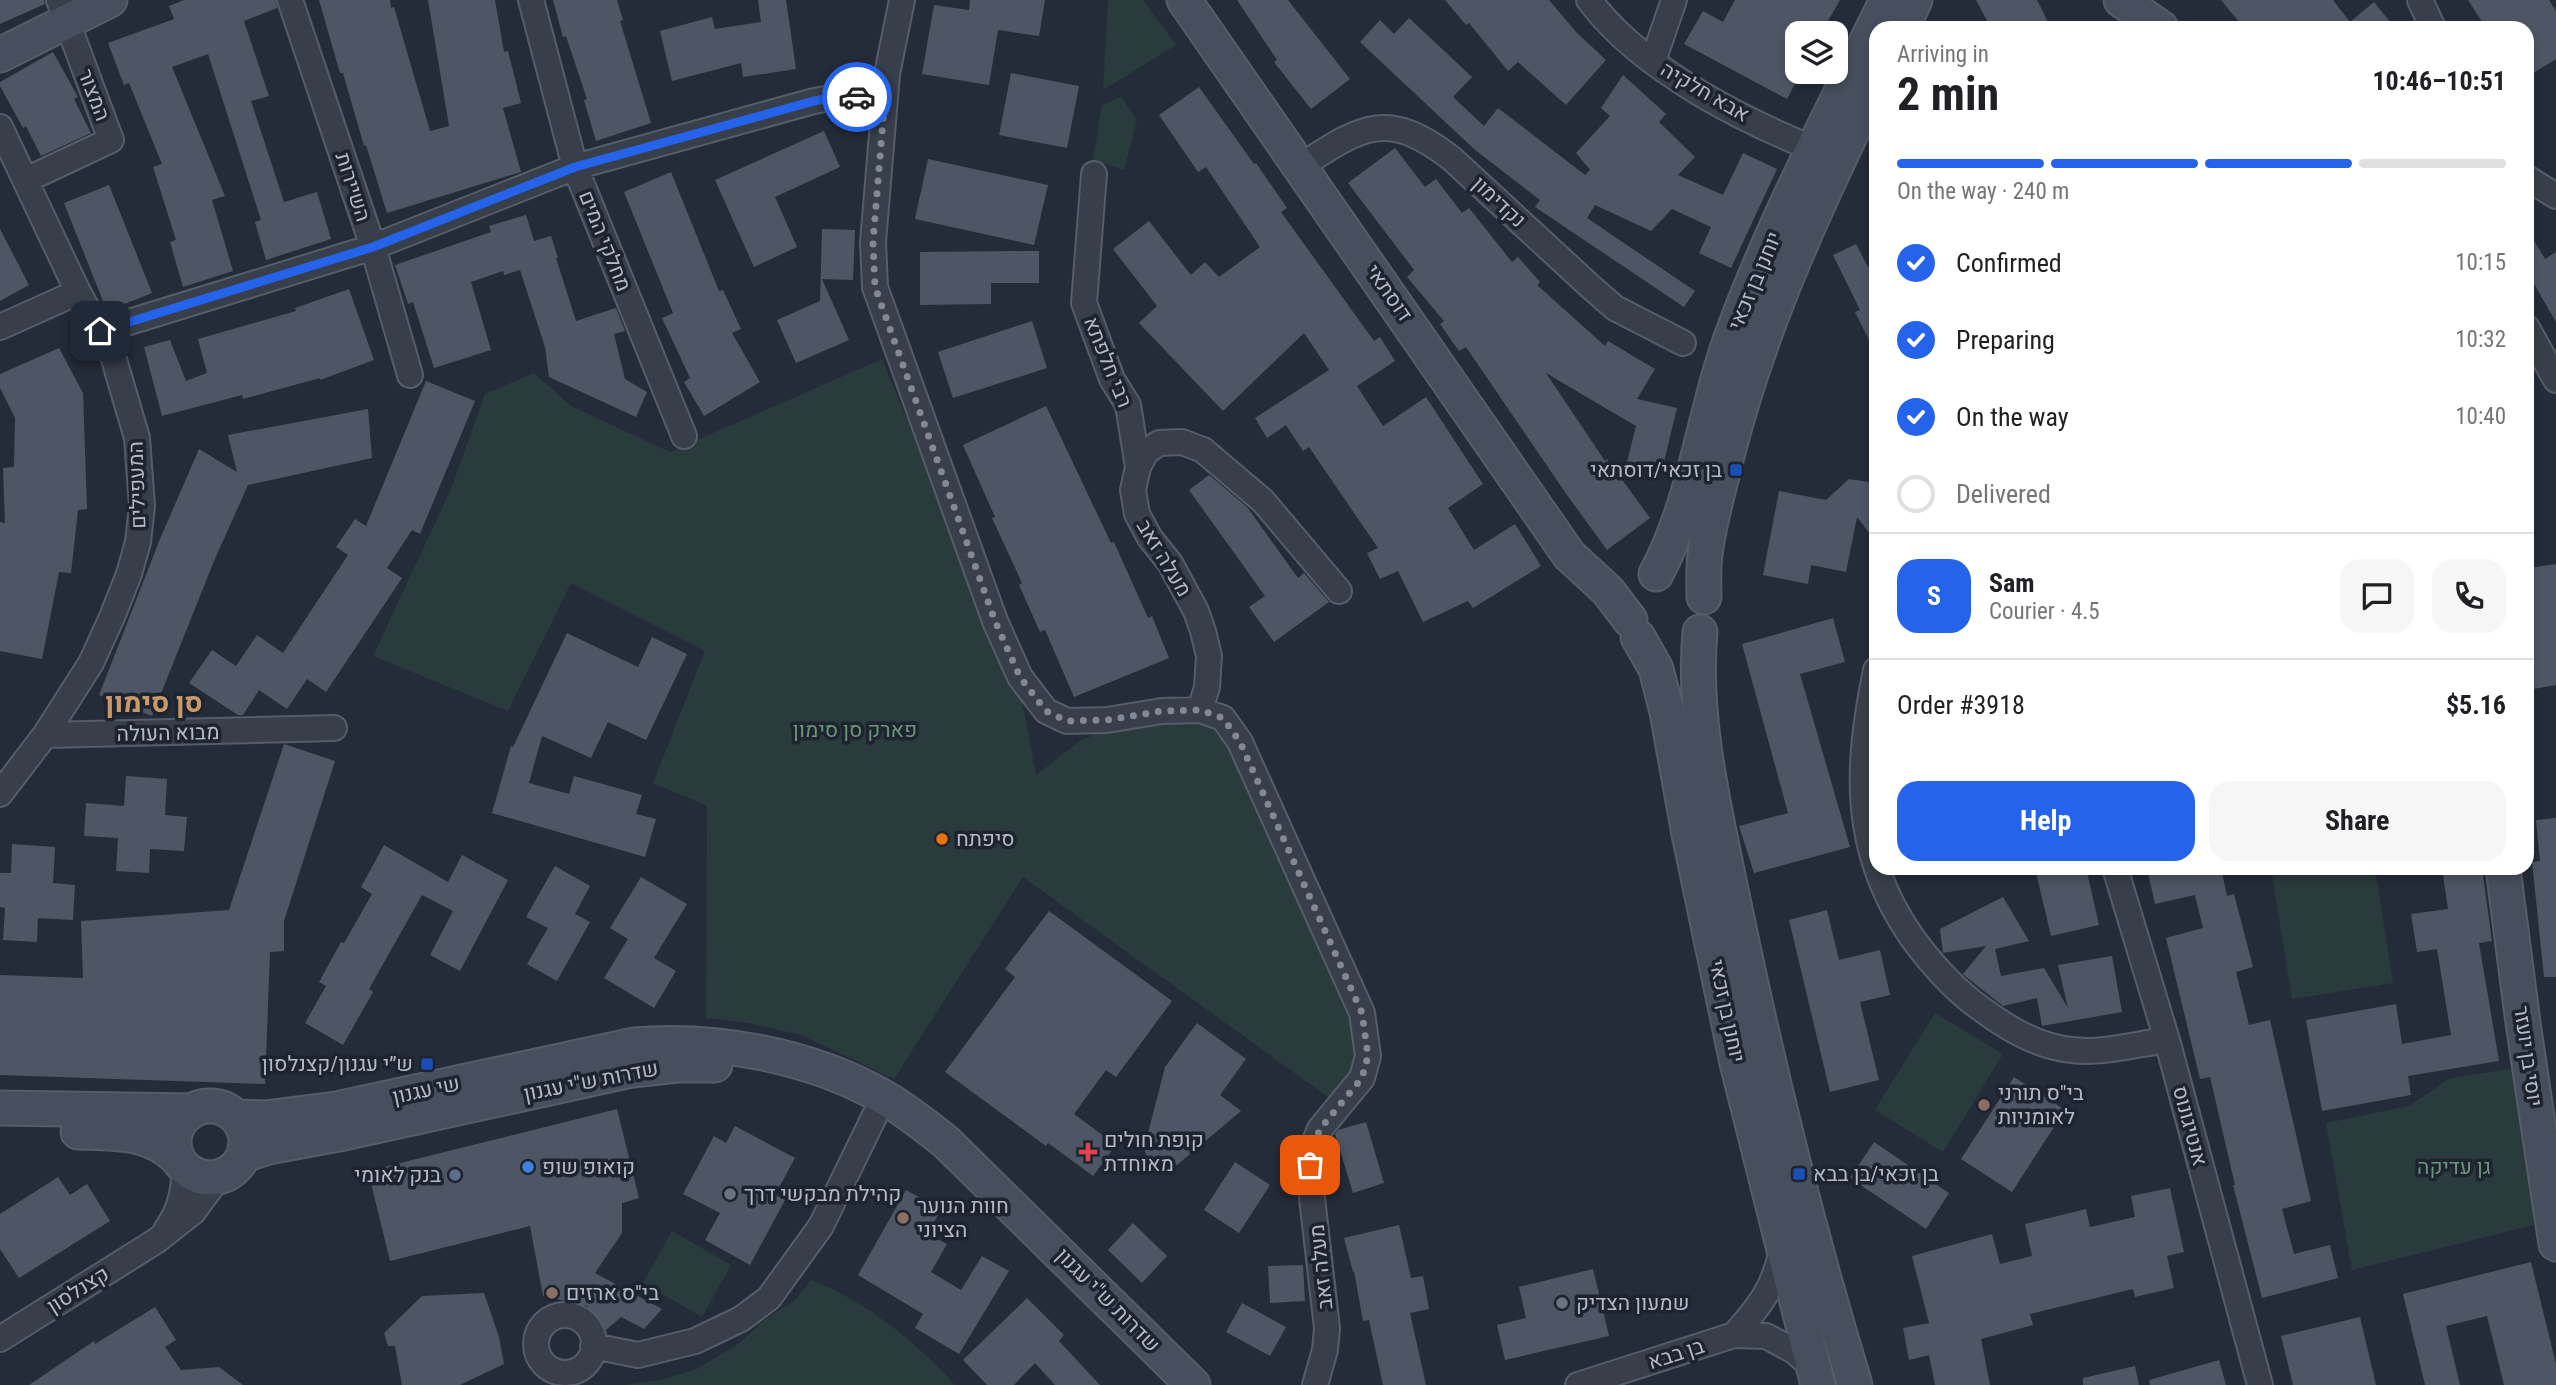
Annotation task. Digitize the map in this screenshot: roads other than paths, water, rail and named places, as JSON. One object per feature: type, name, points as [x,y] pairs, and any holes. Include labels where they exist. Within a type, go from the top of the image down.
[{"type":"street","points":[[0,55],[62,10],[110,0]]},
{"type":"street","name":"השיירות","points":[[290,0],[373,247],[410,375]]},
{"type":"street","name":"מחלקי המים","points":[[531,0],[575,167],[684,436]]},
{"type":"street","points":[[902,0],[891,50],[885,96],[873,242],[875,287],[1000,632],[1020,677],[1046,711],[1067,721],[1107,720],[1162,711],[1200,710]]},
{"type":"street","name":"דוסתאי","points":[[1184,0],[1569,555],[1599,581],[1634,629]]},
{"type":"street","name":"אבא חלקיה","points":[[1589,0],[1602,18],[1626,40],[1702,94],[1827,154]]},
{"type":"street","points":[[1653,61],[1674,0]]},
{"type":"street","name":"יוחנן בן זכאי","points":[[1879,21],[1887,0]]},
{"type":"street","points":[[1905,21],[1915,0]]},
{"type":"street","points":[[2122,0],[2151,21]]},
{"type":"street","points":[[2420,0],[2429,21]]},
{"type":"street","name":"המצור","points":[[26,180],[111,140],[62,10]]},
{"type":"street","name":"יוחנן בן זכאי","points":[[1704,597],[1705,555],[1712,516],[1741,400],[1827,154],[1869,46]]},
{"type":"street","name":"יוחנן בן זכאי","points":[[1647,579],[1671,546],[1719,375],[1735,327],[1776,229],[1869,92]]},
{"type":"street","points":[[100,331],[373,247],[575,167],[814,101],[836,97],[885,96]]},
{"type":"street","name":"המעפילים","points":[[0,127],[78,292],[113,356],[137,438],[142,506],[138,542],[112,617],[91,663],[45,735],[0,794]]},
{"type":"street","name":"נקדימון","points":[[1301,166],[1341,140],[1361,132],[1384,128],[1402,129],[1426,139],[1451,158],[1591,288],[1615,307],[1683,343]]},
{"type":"street","name":"רבי חלפתא","points":[[1094,174],[1084,303],[1112,379],[1128,405],[1138,467]]},
{"type":"street","points":[[2534,182],[2556,196]]},
{"type":"street","points":[[0,327],[78,292]]},
{"type":"street","points":[[2534,341],[2556,380]]},
{"type":"street","points":[[1138,467],[1146,452],[1159,443],[1182,442],[1203,450],[1263,501],[1339,591]]},
{"type":"street","name":"מעלה זאב","points":[[1138,467],[1133,490],[1137,514],[1150,538],[1170,564],[1196,611],[1203,631],[1209,656],[1207,687],[1200,710],[1223,718],[1240,742],[1362,1013],[1367,1037],[1368,1056],[1362,1078],[1320,1129],[1312,1148],[1312,1198],[1327,1328],[1325,1350],[1315,1385]]},
{"type":"street","points":[[1599,581],[1608,586],[1626,588],[1647,579],[1664,572],[1682,574],[1694,582],[1704,597],[1707,610],[1700,632],[1691,642],[1680,648],[1653,648],[1634,629],[1629,604],[1647,579]]},
{"type":"street","name":"יוחנן בן זכאי","points":[[1634,629],[1656,669],[1667,712],[1689,834],[1734,1049],[1815,1376]]},
{"type":"street","name":"יוחנן בן זכאי","points":[[1700,632],[1699,681],[1703,734],[1744,953],[1832,1311],[1855,1385]]},
{"type":"street","points":[[1869,711],[1863,747],[1863,811],[1869,846]]},
{"type":"street","name":"מבוא העולה","points":[[45,735],[334,728]]},
{"type":"street","points":[[1878,875],[1892,908],[1932,965],[1958,992],[2022,1036],[2069,1050],[2088,1051],[2167,1040]]},
{"type":"street","name":"אנטיגונוס","points":[[2117,875],[2167,1040],[2260,1385]]},
{"type":"street","name":"יוסי בן יועזר","points":[[2504,875],[2556,1244]]},
{"type":"street","name":"שדרות ש\"י עגנון","points":[[613,1049],[666,1042],[732,1048],[785,1059],[882,1097],[914,1116],[980,1173],[1193,1385]]},
{"type":"street","name":"שי עגנון","points":[[236,1117],[265,1118],[336,1109],[613,1049]]},
{"type":"street","name":"שדרות ש\"י עגנון","points":[[244,1155],[268,1147],[473,1106],[599,1076],[666,1066],[715,1065],[767,1073],[823,1092],[875,1115],[912,1138],[967,1184],[1163,1385]]},
{"type":"street","points":[[0,1108],[145,1112],[192,1111],[216,1107],[227,1110],[236,1117],[245,1132],[247,1144],[244,1155],[234,1170],[218,1178],[200,1177],[160,1144],[142,1137],[0,1130]]},
{"type":"street","points":[[156,1241],[177,1212],[183,1189],[181,1163],[174,1147],[174,1134],[183,1118],[192,1111]]},
{"type":"street","points":[[593,1346],[638,1355],[695,1341],[741,1319],[769,1298],[821,1226],[875,1115]]},
{"type":"street","name":"קצנלסון","points":[[0,1339],[156,1241],[193,1212],[218,1178]]},
{"type":"street","points":[[1734,1335],[1771,1288],[1783,1249]]},
{"type":"street","name":"בן בבא","points":[[1578,1385],[1734,1335],[1766,1336],[1794,1351],[1815,1376]]},
{"type":"place","name":"בן זכאי/דוסתאי","points":[[1736,470]]},
{"type":"place","name":"סיפתח","points":[[942,839]]},
{"type":"place","name":"ש״י עגנון/קצנלסון","points":[[427,1064]]},
{"type":"place","name":"בי\"ס תורני לאומניות","points":[[1984,1105]]},
{"type":"place","name":"קופת חולים מאוחדת","points":[[1088,1152]]},
{"type":"place","name":"קואופ שופ","points":[[528,1167]]},
{"type":"place","name":"בן זכאי/בן בבא","points":[[1799,1174]]},
{"type":"place","name":"בנק לאומי","points":[[455,1175]]},
{"type":"place","name":"קהילת מבקשי דרך","points":[[730,1194]]},
{"type":"place","name":"חוות הנוער הציוני","points":[[903,1218]]},
{"type":"place","name":"בי\"ס ארזים","points":[[552,1293]]},
{"type":"place","name":"שמעון הצדיק","points":[[1562,1303]]},
{"type":"district","name":"סן סימון","points":[[154,702]]},
{"type":"park label","name":"פארק סן סימון","points":[[855,730]]},
{"type":"park label","name":"גן עדיקה","points":[[2454,1167]]}]
